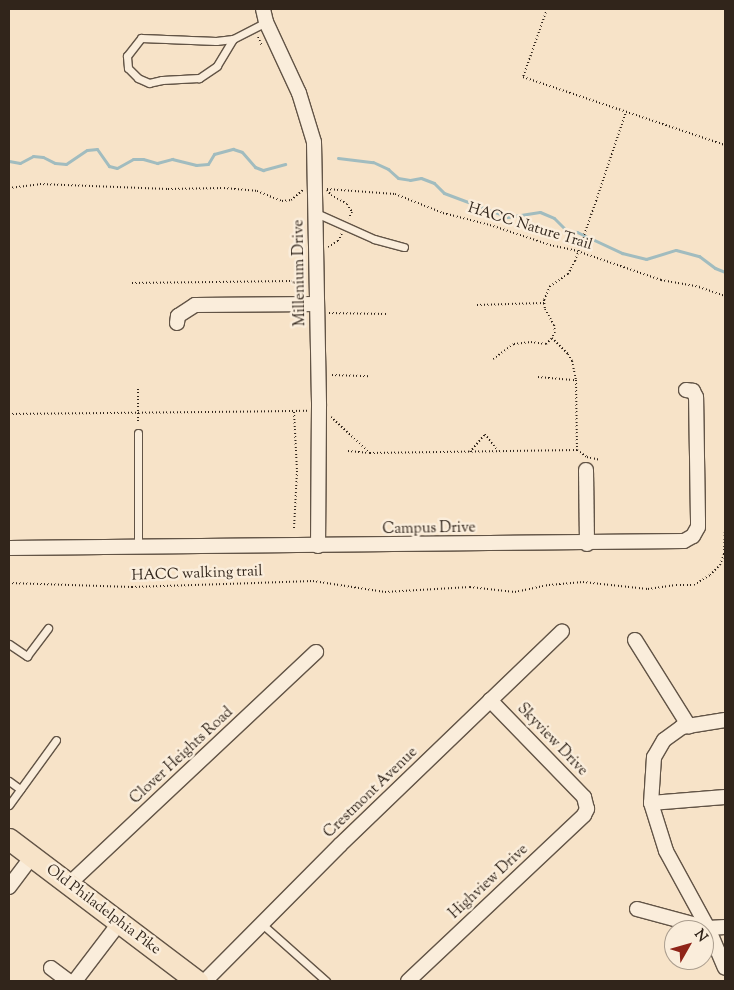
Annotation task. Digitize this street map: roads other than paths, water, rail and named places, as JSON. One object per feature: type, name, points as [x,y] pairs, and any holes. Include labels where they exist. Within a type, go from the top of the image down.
[{"type":"main road","name":"Old Philadelphia Pike","points":[[9,838],[197,981]]},
{"type":"street","name":"Millenium Drive","points":[[261,20],[308,114],[314,142],[315,213],[322,309],[318,546]]},
{"type":"street","points":[[177,323],[178,316],[195,305],[302,304],[322,309]]},
{"type":"street","name":"Campus Drive","points":[[9,548],[684,542],[693,536],[698,527],[696,397],[693,391],[686,390]]},
{"type":"street","points":[[586,470],[587,544]]},
{"type":"street","name":"Crestmont Avenue","points":[[205,981],[562,631]]},
{"type":"street","points":[[635,640],[689,726]]},
{"type":"street","name":"Clover Heights Road","points":[[69,884],[316,652]]},
{"type":"street","name":"Skyview Drive","points":[[490,700],[584,797],[588,804]]},
{"type":"street","points":[[704,920],[666,851],[651,803],[654,758],[664,740],[682,727],[725,720]]},
{"type":"street","points":[[651,803],[725,797]]},
{"type":"street","name":"Highview Drive","points":[[408,981],[584,815],[588,804]]},
{"type":"street","points":[[9,887],[32,856]]},
{"type":"street","points":[[637,909],[678,920]]},
{"type":"street","points":[[75,981],[120,922]]},
{"type":"street","points":[[714,942],[725,968]]},
{"type":"street","points":[[51,968],[68,981]]},
{"type":"lane","points":[[233,39],[216,41],[141,38],[127,56],[128,68],[138,78],[149,83],[162,80],[199,78],[217,66],[233,39],[261,20]]},
{"type":"lane","points":[[315,213],[374,239],[404,247]]},
{"type":"lane","points":[[138,433],[138,547]]},
{"type":"lane","points":[[9,644],[27,656],[48,628]]},
{"type":"lane","points":[[9,805],[56,740]]},
{"type":"lane","points":[[9,781],[20,789]]},
{"type":"lane","points":[[262,924],[326,981]]},
{"type":"waterway","points":[[9,161],[20,163],[33,156],[43,157],[55,163],[66,164],[87,150],[97,149],[109,166],[117,168],[133,159],[143,159],[157,163],[172,159],[196,165],[208,164],[214,154],[233,149],[242,152],[255,167],[263,170],[285,164]]},
{"type":"waterway","points":[[338,158],[373,162],[388,169],[398,178],[410,180],[421,178],[434,183],[444,193],[508,217],[540,212],[554,218],[567,231],[577,232],[622,253],[646,259],[676,250],[699,256],[715,268],[725,272]]}]
